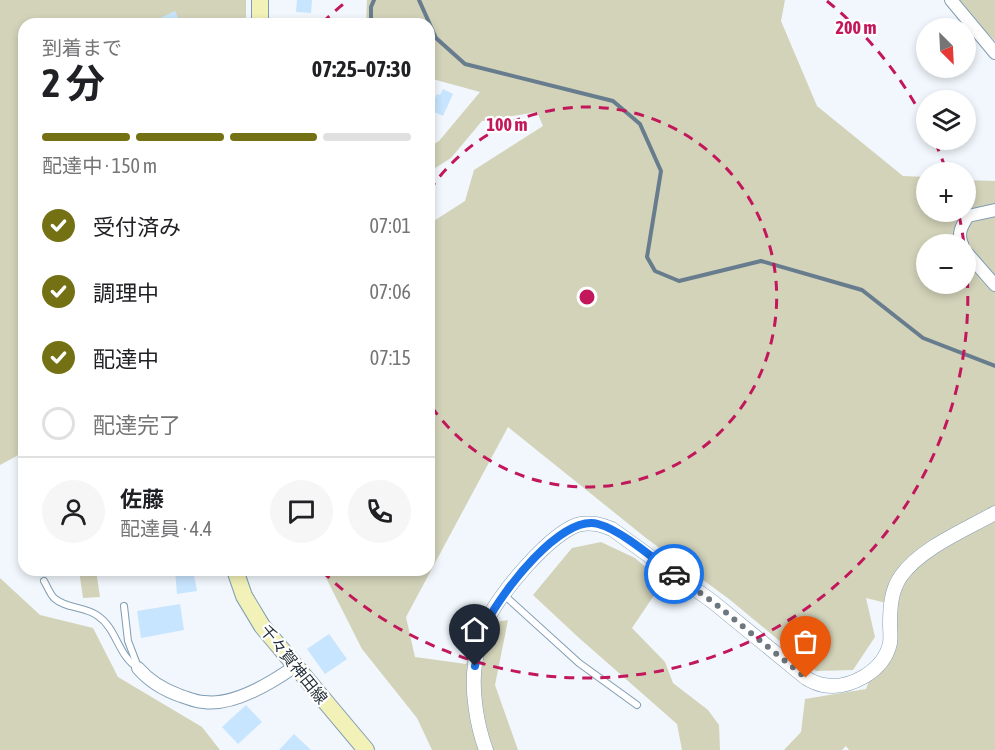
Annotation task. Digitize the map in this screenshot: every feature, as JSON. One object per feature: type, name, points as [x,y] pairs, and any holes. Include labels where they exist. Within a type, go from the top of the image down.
[{"type":"main road","points":[[260,0],[260,18]]},
{"type":"main road","name":"千々賀神田線","points":[[237,576],[244,596],[262,626],[294,667],[366,750]]},
{"type":"street","points":[[951,0],[995,53]]},
{"type":"street","points":[[960,234],[961,226],[968,216],[995,210]]},
{"type":"street","points":[[976,263],[995,285]]},
{"type":"street","points":[[486,750],[476,710],[475,666],[485,624],[504,595],[543,548],[564,531],[580,524],[596,523],[612,529],[713,602],[806,678],[822,685],[843,686],[860,680],[874,670],[884,657],[890,642],[892,595],[898,579],[907,568],[923,554],[995,513]]},
{"type":"street","points":[[138,668],[148,680],[174,693],[204,702],[227,700],[238,696],[270,683],[294,667]]},
{"type":"lane","points":[[44,582],[54,597],[65,604],[85,608],[99,616],[110,627],[128,662],[138,668]]},
{"type":"lane","points":[[504,595],[579,663],[637,705]]},
{"type":"lane","points":[[124,606],[128,641],[138,668]]},
{"type":"green space","points":[[0,0],[246,0],[246,18],[18,18],[18,455],[0,465]]},
{"type":"green space","points":[[367,0],[785,0],[781,21],[817,106],[903,176],[916,177],[916,222],[976,222],[976,180],[995,181],[995,750],[849,750],[846,746],[842,750],[784,750],[801,732],[805,699],[866,689],[898,606],[866,598],[875,637],[853,670],[816,671],[729,599],[646,538],[508,427],[435,563],[435,220],[465,201],[474,170],[543,126],[537,112],[482,121],[451,158],[435,168],[435,143],[480,92],[435,80],[435,18],[366,18]]},
{"type":"green space","points":[[954,0],[995,0],[995,41],[976,22],[976,18],[972,18]]},
{"type":"green space","points":[[601,542],[635,558],[663,582],[632,628],[665,662],[673,683],[708,710],[719,725],[720,750],[682,750],[677,724],[533,595],[572,548]]},
{"type":"green space","points":[[80,576],[97,576],[100,597],[83,598]]},
{"type":"green space","points":[[325,576],[428,576],[406,617],[415,657],[466,664],[489,623],[508,620],[495,685],[518,750],[432,750],[417,718],[362,649]]},
{"type":"green space","points":[[0,578],[40,615],[93,628],[118,677],[202,727],[220,750],[0,750]]},
{"type":"building","points":[[297,0],[312,0],[311,13],[296,12]]},
{"type":"building","points":[[175,11],[178,18],[160,18]]},
{"type":"building","points":[[443,89],[453,94],[443,116],[435,112],[435,99],[437,94],[440,95]]},
{"type":"building","points":[[176,576],[194,576],[197,591],[177,594]]},
{"type":"building","points":[[180,604],[184,630],[141,638],[137,611]]},
{"type":"building","points":[[329,634],[347,659],[325,674],[307,649]]},
{"type":"building","points":[[246,705],[262,722],[238,744],[222,727]]},
{"type":"building","points":[[294,734],[311,750],[279,750]]},
{"type":"waterway","points":[[371,18],[371,7],[374,0]]},
{"type":"waterway","points":[[419,0],[427,18]]},
{"type":"waterway","points":[[435,36],[465,64],[613,101],[640,124],[661,171],[647,257],[655,271],[679,281],[761,261],[862,290],[923,338],[995,366]]},
{"type":"way so far","points":[[674,574],[713,602],[806,678]]},
{"type":"route","points":[[475,666],[485,624],[504,595],[543,548],[564,531],[580,524],[596,523],[612,529],[674,574]]}]
